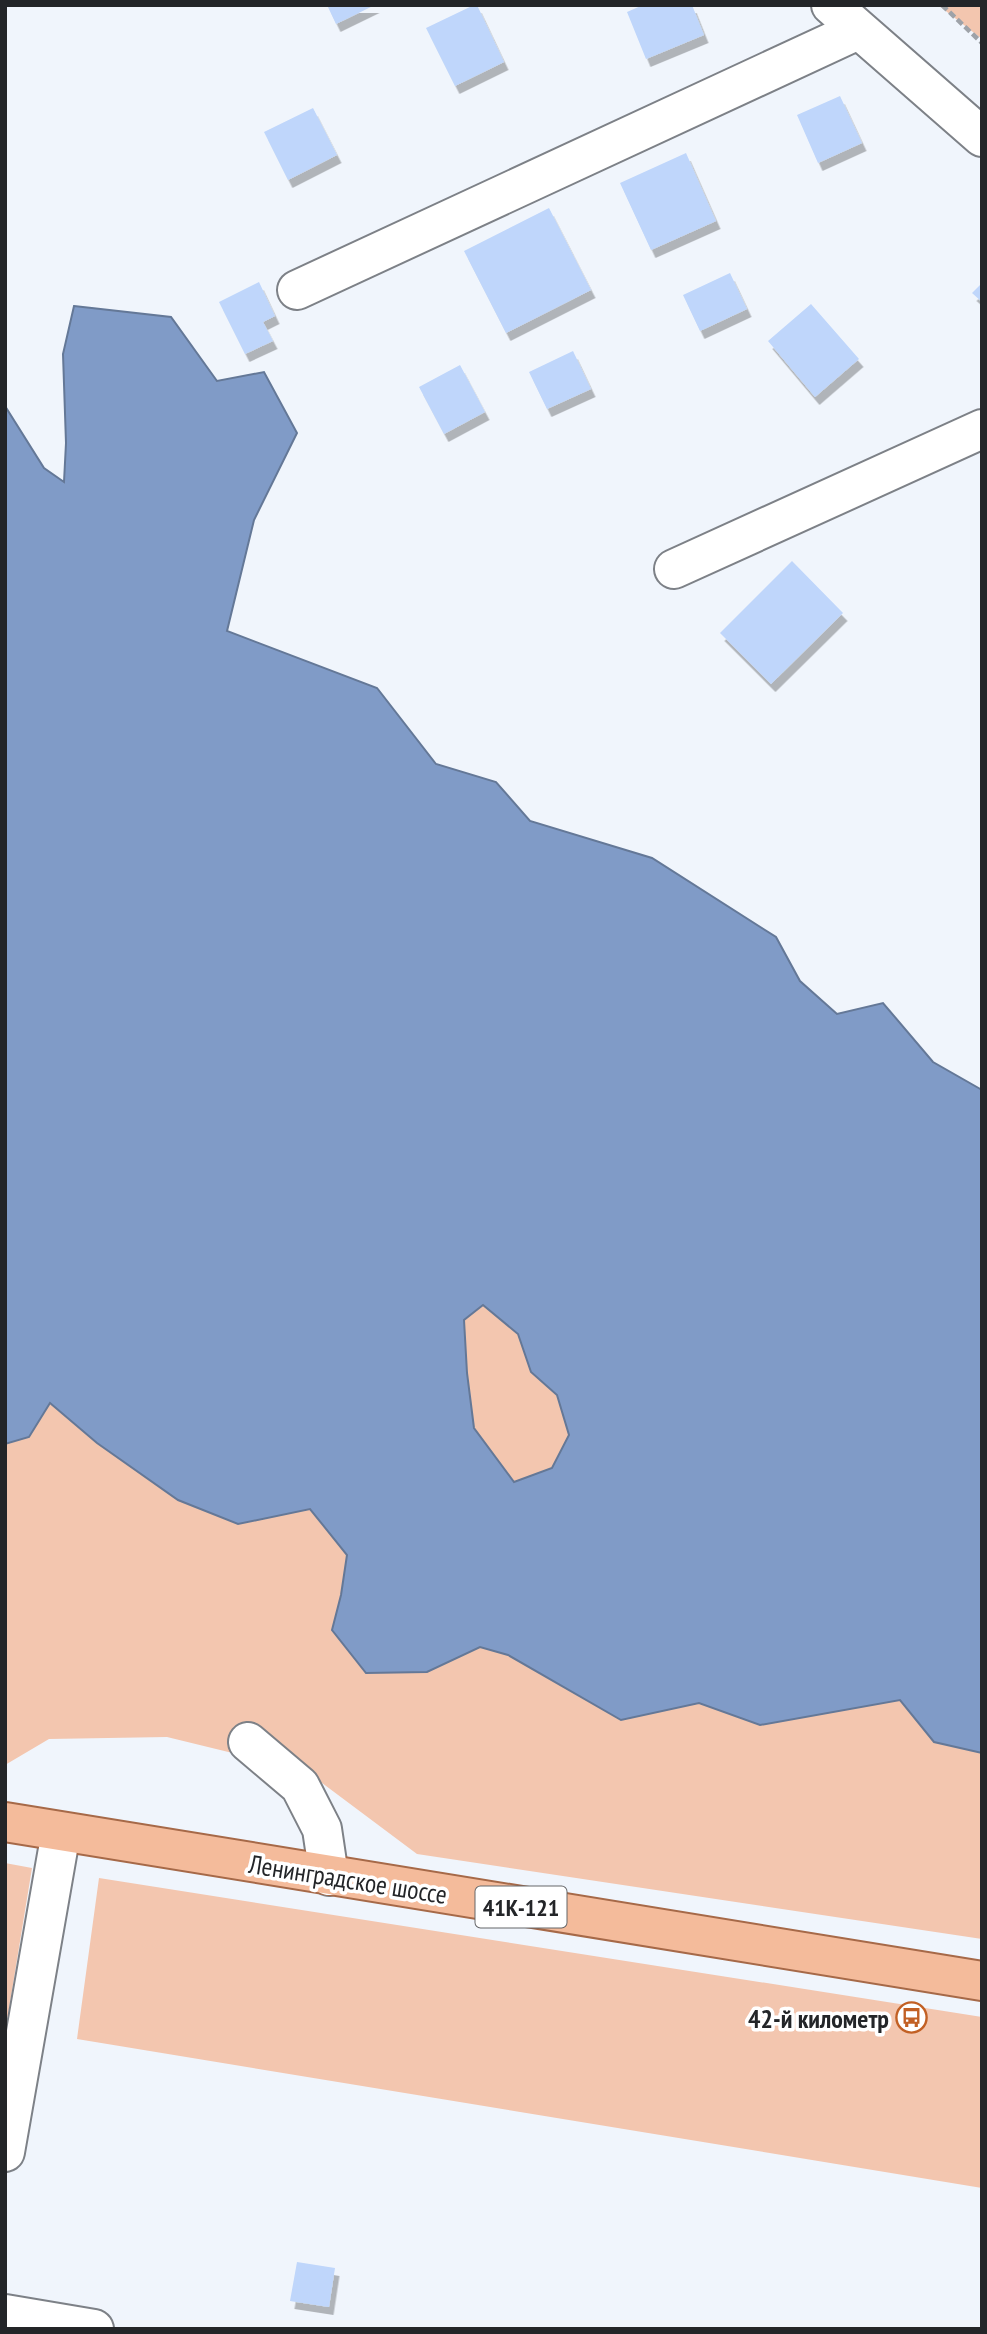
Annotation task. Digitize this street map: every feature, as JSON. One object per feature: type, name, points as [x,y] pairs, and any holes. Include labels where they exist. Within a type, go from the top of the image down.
[{"type":"main road","name":"Ленинградское шоссе","points":[[5,1822],[982,1981]]},
{"type":"street","points":[[297,290],[845,18],[982,137]]},
{"type":"street","points":[[674,569],[982,429]]},
{"type":"street","points":[[248,1742],[300,1786],[322,1829],[330,1876]]},
{"type":"street","points":[[5,2152],[61,1832]]},
{"type":"street","points":[[5,2314],[94,2329]]},
{"type":"path","points":[[942,5],[982,43]]},
{"type":"shaded area","points":[[938,5],[982,5],[982,39]]},
{"type":"shaded area","points":[[483,1305],[518,1334],[531,1372],[557,1395],[569,1435],[552,1468],[514,1482],[474,1428],[464,1320]]},
{"type":"shaded area","points":[[50,1402],[97,1443],[178,1500],[238,1524],[310,1508],[347,1555],[332,1630],[427,1672],[480,1647],[508,1655],[621,1720],[699,1703],[760,1725],[900,1700],[934,1742],[982,1753],[982,1939],[417,1854],[306,1771],[167,1737],[49,1739],[5,1765],[5,1444],[29,1437]]},
{"type":"shaded area","points":[[5,1863],[32,1868],[6,2027],[5,2026]]},
{"type":"shaded area","points":[[99,1878],[982,2017],[982,2188],[77,2039]]},
{"type":"water","points":[[74,306],[171,317],[217,381],[264,372],[297,433],[254,520],[227,631],[377,688],[436,764],[496,782],[530,821],[652,858],[776,937],[800,981],[837,1014],[883,1003],[933,1062],[982,1090],[982,1753],[934,1742],[900,1700],[760,1725],[699,1703],[621,1720],[508,1655],[480,1647],[427,1672],[366,1673],[332,1630],[347,1555],[310,1509],[238,1524],[178,1500],[97,1443],[50,1403],[29,1437],[5,1444],[5,406],[44,468],[64,482],[66,443],[63,354]],"holes":[[[483,1305],[518,1334],[531,1372],[557,1395],[569,1435],[552,1468],[514,1482],[474,1428],[464,1320]]]},
{"type":"building","points":[[327,5],[375,5],[336,24]]},
{"type":"building","points":[[477,5],[504,62],[455,86],[426,28]]},
{"type":"building","points":[[643,5],[692,5],[704,35],[646,59],[627,12]]},
{"type":"building","points":[[840,96],[862,143],[818,163],[797,115]]},
{"type":"building","points":[[313,108],[337,155],[288,180],[264,132]]},
{"type":"building","points":[[686,153],[716,221],[651,250],[620,183]]},
{"type":"building","points":[[549,208],[591,290],[506,333],[464,251]]},
{"type":"building","points":[[730,273],[747,309],[700,331],[683,295]]},
{"type":"building","points":[[259,282],[275,316],[263,322],[273,341],[245,354],[219,302]]},
{"type":"building","points":[[982,283],[982,302],[972,293]]},
{"type":"building","points":[[811,304],[859,359],[815,397],[768,341]]},
{"type":"building","points":[[573,351],[591,389],[547,409],[529,372]]},
{"type":"building","points":[[460,365],[485,412],[444,434],[419,387]]},
{"type":"building","points":[[792,561],[843,613],[771,684],[720,633]]},
{"type":"building","points":[[297,2262],[335,2268],[329,2307],[290,2301]]},
{"type":"place","name":"42-й километр","points":[[912,2018]]}]
